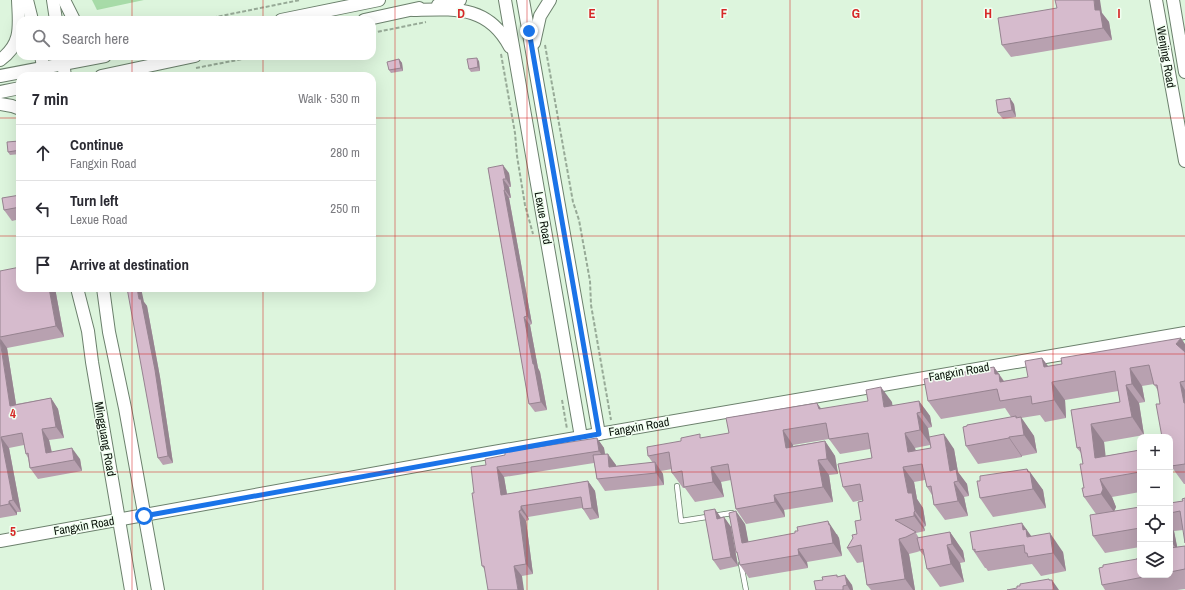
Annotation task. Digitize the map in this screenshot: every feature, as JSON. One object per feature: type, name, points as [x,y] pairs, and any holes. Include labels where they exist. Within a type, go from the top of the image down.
[{"type":"street","points":[[18,0],[19,16]]},
{"type":"street","points":[[27,0],[31,16]]},
{"type":"street","points":[[53,0],[55,16]]},
{"type":"street","points":[[64,0],[72,16]]},
{"type":"street","points":[[301,16],[379,0]]},
{"type":"street","points":[[376,18],[460,0]]},
{"type":"street","name":"Lexue Road","points":[[505,0],[574,438]]},
{"type":"street","name":"Lexue Road","points":[[523,0],[599,434]]},
{"type":"street","points":[[533,56],[534,40],[540,16],[550,0]]},
{"type":"street","name":"Wenjing Road","points":[[1156,0],[1185,161]]},
{"type":"street","name":"Wenjing Road","points":[[1173,0],[1185,72]]},
{"type":"street","points":[[413,10],[442,9],[464,11],[485,18],[504,35],[515,59]]},
{"type":"street","points":[[0,60],[11,51],[16,41]]},
{"type":"street","points":[[42,60],[44,72],[89,60]]},
{"type":"street","points":[[120,72],[177,60]]},
{"type":"street","points":[[143,72],[164,63]]},
{"type":"street","points":[[0,76],[16,75]]},
{"type":"street","points":[[0,92],[16,89]]},
{"type":"street","points":[[0,104],[16,108]]},
{"type":"street","name":"Mingguang Road","points":[[78,292],[88,331],[131,590]]},
{"type":"street","name":"Mingguang Road","points":[[104,292],[109,332],[125,408],[158,590]]},
{"type":"street","name":"Fangxin Road","points":[[0,541],[613,431],[1185,333]]},
{"type":"lane","points":[[676,486],[680,521],[732,513],[733,520]]},
{"type":"lane","points":[[740,556],[746,590]]},
{"type":"path","points":[[221,16],[300,0]]},
{"type":"path","points":[[376,32],[432,21]]},
{"type":"path","points":[[544,38],[573,202],[579,220],[590,281],[591,305],[613,431]]},
{"type":"path","points":[[500,48],[515,133],[516,156],[525,206],[534,236]]},
{"type":"path","points":[[196,68],[237,60]]},
{"type":"path","points":[[562,400],[574,438]]},
{"type":"green space","points":[[92,0],[144,0],[97,10]]},
{"type":"building","points":[[1055,0],[1094,0],[1095,10],[1100,10],[1103,28],[1002,45],[998,18],[1057,8]]},
{"type":"building","points":[[477,58],[478,67],[469,69],[467,59]]},
{"type":"building","points":[[399,59],[401,68],[389,70],[387,62]]},
{"type":"building","points":[[1010,98],[1012,110],[998,113],[996,100]]},
{"type":"building","points":[[16,141],[16,151],[8,152],[7,142]]},
{"type":"building","points":[[503,165],[506,179],[503,179],[504,190],[527,316],[524,317],[541,402],[529,404],[488,168]]},
{"type":"building","points":[[16,196],[16,208],[4,210],[2,198]]},
{"type":"building","points":[[16,268],[16,292],[50,292],[56,326],[0,337],[0,271]]},
{"type":"building","points":[[128,292],[138,292],[139,299],[141,299],[155,370],[168,456],[158,458]]},
{"type":"building","points":[[1181,338],[1176,344],[1185,352],[1185,381],[1180,382],[1185,403],[1185,464],[1173,466],[1173,434],[1161,434],[1156,404],[1160,404],[1157,385],[1154,385],[1149,365],[1130,368],[1132,384],[1126,385],[1132,417],[1091,424],[1095,458],[1137,451],[1137,473],[1100,479],[1103,489],[1101,494],[1084,497],[1080,464],[1083,464],[1080,447],[1077,448],[1071,410],[1120,402],[1115,371],[1052,382],[1054,400],[1032,404],[1031,396],[1000,401],[997,389],[928,401],[924,379],[994,367],[995,374],[999,374],[1000,382],[1028,377],[1025,361],[1042,358],[1044,367],[1062,364],[1061,358]]},
{"type":"building","points":[[0,340],[10,406],[51,398],[56,427],[42,429],[46,453],[72,448],[74,460],[30,468],[28,453],[26,454],[22,433],[1,437],[13,500],[9,501],[9,504],[0,506]]},
{"type":"building","points":[[881,387],[884,407],[919,401],[921,412],[917,413],[920,430],[905,433],[908,452],[931,448],[929,437],[944,434],[950,471],[956,469],[958,481],[954,482],[958,501],[934,505],[931,486],[927,487],[922,464],[903,467],[908,493],[912,493],[915,511],[914,516],[895,520],[916,532],[899,539],[905,579],[867,585],[861,545],[847,548],[853,538],[852,535],[857,534],[855,521],[861,520],[858,502],[863,501],[860,484],[843,487],[838,464],[872,458],[868,433],[829,439],[826,423],[783,430],[786,448],[825,441],[827,459],[818,460],[823,487],[774,495],[775,502],[736,509],[728,464],[711,467],[713,482],[684,487],[682,471],[672,473],[669,452],[648,456],[647,447],[681,441],[681,438],[700,434],[700,438],[729,433],[726,418],[817,403],[819,409],[868,401],[866,390]]},
{"type":"building","points":[[1016,416],[1016,418],[1021,417],[1024,435],[966,446],[963,427]]},
{"type":"building","points":[[597,438],[599,451],[497,467],[501,495],[588,481],[592,508],[583,509],[581,497],[521,506],[521,510],[519,511],[526,564],[514,566],[518,590],[488,590],[484,566],[482,566],[472,493],[474,493],[471,467],[486,465],[485,459],[505,455],[505,452]]},
{"type":"building","points":[[608,454],[609,467],[655,462],[656,473],[597,479],[593,455]]},
{"type":"building","points":[[1027,469],[1028,472],[1030,472],[1033,489],[980,498],[977,481],[980,481],[980,476]]},
{"type":"building","points":[[1185,498],[1185,543],[1180,511],[1173,512],[1173,503],[1183,501],[1182,499]]},
{"type":"building","points":[[1137,507],[1137,529],[1093,536],[1090,515]]},
{"type":"building","points":[[715,509],[717,519],[724,517],[731,557],[713,560],[704,511]]},
{"type":"building","points":[[736,511],[742,543],[795,533],[795,531],[798,531],[797,527],[828,521],[833,543],[798,549],[799,555],[740,565],[736,552],[729,513]]},
{"type":"building","points":[[1022,523],[1023,530],[1026,529],[1027,537],[1050,533],[1053,553],[1028,557],[1027,553],[1025,553],[1024,545],[975,552],[975,549],[973,550],[970,532]]},
{"type":"building","points":[[950,532],[952,544],[947,545],[951,564],[927,569],[923,549],[920,550],[917,538]]},
{"type":"building","points":[[1185,546],[1185,569],[1173,571],[1173,548]]},
{"type":"building","points":[[1137,559],[1137,578],[1138,578],[1102,585],[1099,568],[1103,567],[1103,565]]},
{"type":"building","points":[[837,575],[837,577],[845,575],[847,585],[843,586],[843,590],[816,590],[814,581],[823,580],[822,577]]},
{"type":"building","points":[[1049,579],[1052,580],[1054,590],[1007,590],[1017,588],[1020,584]]},
{"type":"route","points":[[144,516],[599,434],[529,31]]}]
